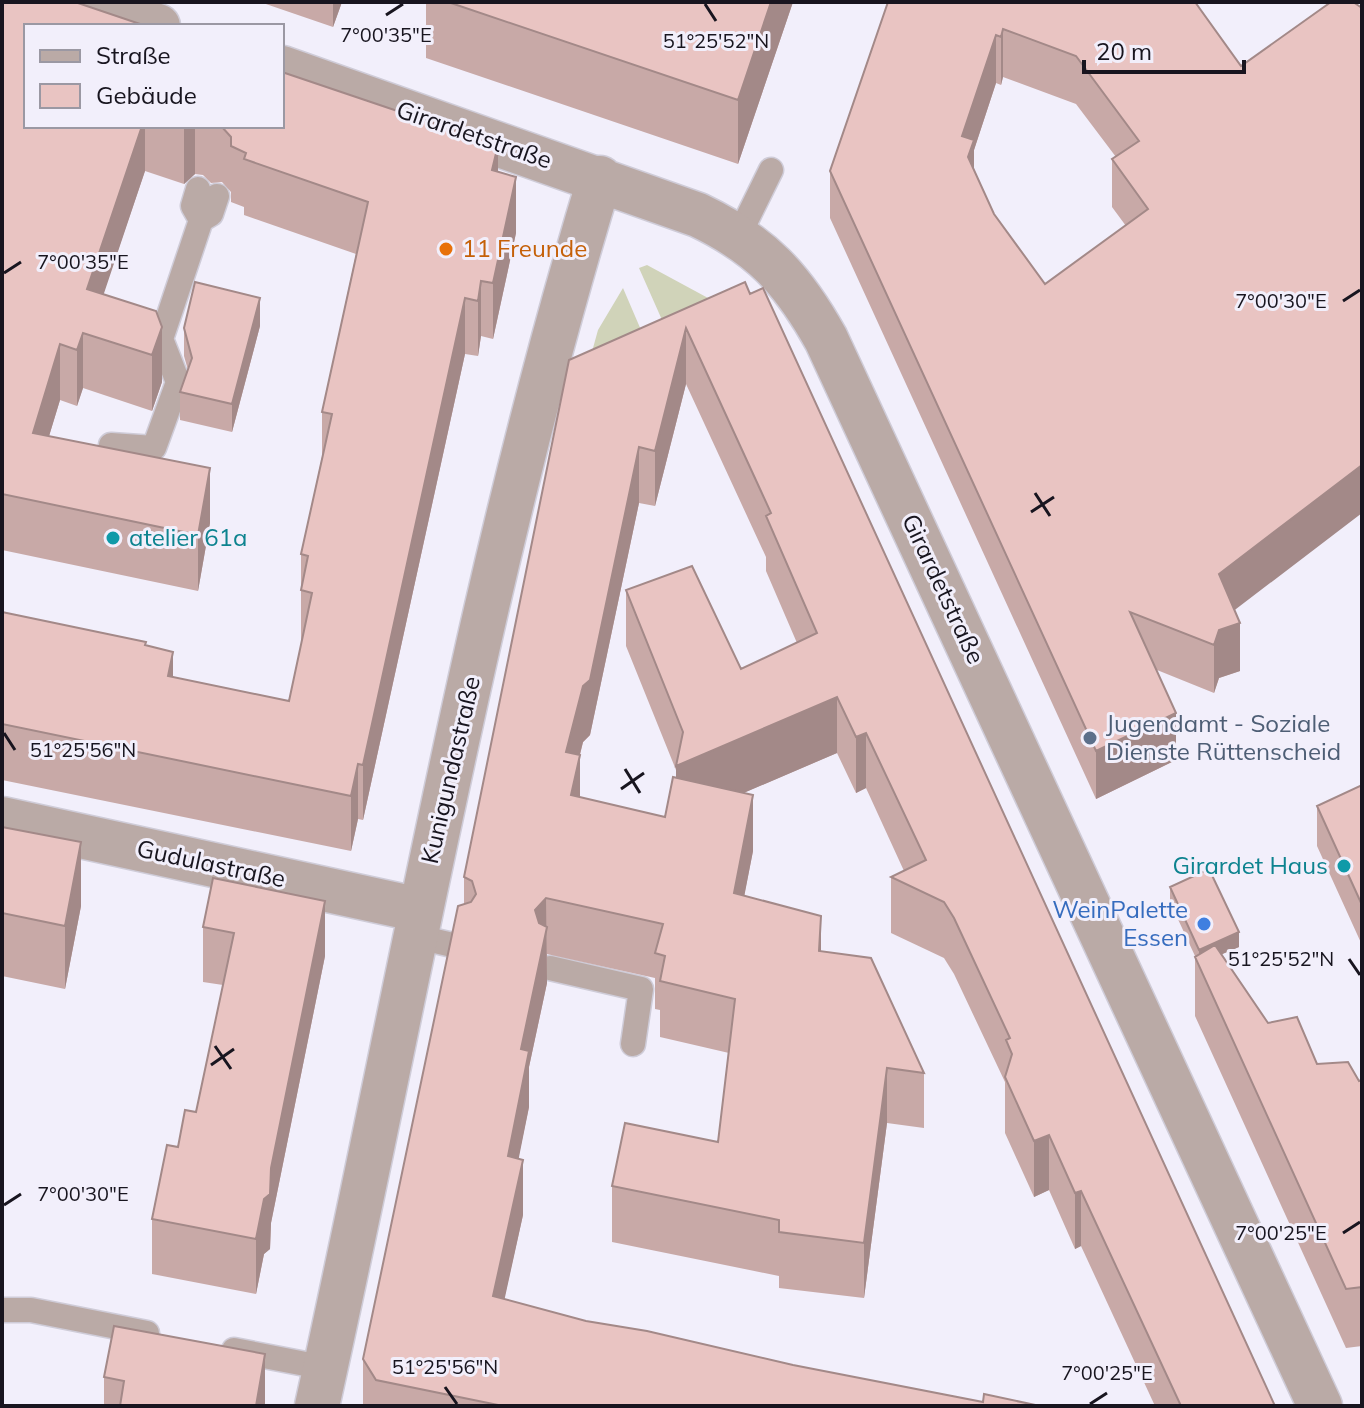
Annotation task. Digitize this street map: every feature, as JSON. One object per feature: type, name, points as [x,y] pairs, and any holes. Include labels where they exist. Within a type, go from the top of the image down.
[{"type":"street","points":[[86,2],[152,24]]},
{"type":"street","name":"Girardetstraße","points":[[284,69],[698,215],[739,235],[776,267],[810,311],[826,339],[1320,1406]]},
{"type":"street","name":"Kunigundastraße","points":[[322,1387],[417,923],[499,556],[600,178]]},
{"type":"street","name":"Gudulastraße","points":[[2,819],[417,923]]},
{"type":"lane","points":[[739,235],[771,170]]},
{"type":"lane","points":[[111,445],[154,448],[178,382],[161,339],[201,220],[193,206],[208,193]]},
{"type":"lane","points":[[417,923],[461,947]]},
{"type":"lane","points":[[550,968],[641,989],[633,1044]]},
{"type":"lane","points":[[2,1310],[31,1310],[166,1336]]},
{"type":"lane","name":"Kunigundastraße","points":[[211,1345],[322,1387]]},
{"type":"green space","points":[[647,265],[721,305],[674,347],[639,268]]},
{"type":"green space","points":[[623,288],[650,351],[585,377],[598,330]]},
{"type":"building","points":[[2,2],[75,2],[140,24],[24,24],[24,128],[141,128],[87,289],[156,311],[162,327],[152,355],[83,333],[77,350],[60,344],[33,433],[210,468],[198,535],[2,494]]},
{"type":"building","points":[[448,2],[771,2],[738,100]]},
{"type":"building","points":[[888,2],[1195,2],[1241,66],[1331,2],[1353,2],[1362,8],[1362,465],[1219,574],[1240,623],[1219,630],[1214,645],[1130,612],[1176,713],[1096,751],[830,171]],"holes":[[[1003,29],[1076,56],[1139,141],[1112,159],[1148,209],[1045,284],[994,214],[968,157],[974,140],[962,136],[996,35],[1001,37]]]},
{"type":"building","points":[[284,73],[498,145],[492,170],[516,177],[493,283],[481,281],[478,301],[465,298],[363,765],[358,764],[351,796],[2,724],[2,612],[146,642],[145,645],[173,652],[168,676],[289,701],[312,593],[301,590],[308,556],[301,554],[332,414],[322,412],[368,202],[244,159],[246,153],[231,146],[231,137],[223,128],[284,128]]},
{"type":"building","points":[[195,282],[260,298],[232,404],[180,392],[192,358],[184,328]]},
{"type":"building","points":[[745,282],[750,294],[763,288],[1275,1406],[1181,1406],[1081,1191],[1075,1193],[1049,1135],[1034,1141],[1005,1077],[1012,1054],[1006,1040],[1010,1038],[954,918],[944,902],[891,877],[926,860],[866,733],[856,737],[837,697],[676,766],[683,732],[626,590],[692,566],[741,669],[817,633],[766,516],[771,513],[686,328],[655,451],[639,447],[590,680],[583,686],[566,752],[580,755],[571,795],[665,817],[673,777],[753,795],[734,893],[821,916],[819,951],[871,958],[924,1073],[887,1068],[864,1243],[779,1232],[779,1220],[612,1186],[625,1123],[718,1142],[735,999],[660,981],[665,956],[655,953],[663,924],[546,898],[535,910],[539,923],[547,927],[521,1049],[529,1051],[508,1156],[523,1160],[493,1296],[586,1321],[647,1331],[793,1365],[983,1402],[984,1394],[1040,1406],[503,1406],[376,1380],[363,1359],[458,906],[471,902],[476,894],[472,881],[464,877],[569,360]]},
{"type":"building","points":[[1362,785],[1362,905],[1317,806]]},
{"type":"building","points":[[2,827],[81,842],[65,926],[2,913]]},
{"type":"building","name":"WeinPalette Essen","points":[[1209,869],[1239,932],[1199,950],[1170,887]]},
{"type":"building","points":[[213,878],[325,901],[271,1168],[270,1194],[264,1199],[256,1239],[152,1219],[167,1145],[178,1147],[185,1110],[196,1112],[234,933],[203,927]]},
{"type":"building","points":[[1215,945],[1268,1023],[1297,1017],[1317,1064],[1348,1062],[1359,1081],[1362,1080],[1362,1287],[1346,1289],[1195,957]]},
{"type":"building","points":[[114,1326],[265,1354],[256,1406],[120,1406],[124,1381],[104,1377]]},
{"type":"place","name":"11 Freunde","points":[[446,249]]},
{"type":"place","name":"atelier 61a","points":[[113,538]]},
{"type":"place","name":"Jugendamt - Soziale Dienste Rüttenscheid","points":[[1090,738]]},
{"type":"place","name":"Girardet Haus","points":[[1344,866]]},
{"type":"place","name":"WeinPalette Essen","points":[[1204,924]]}]
